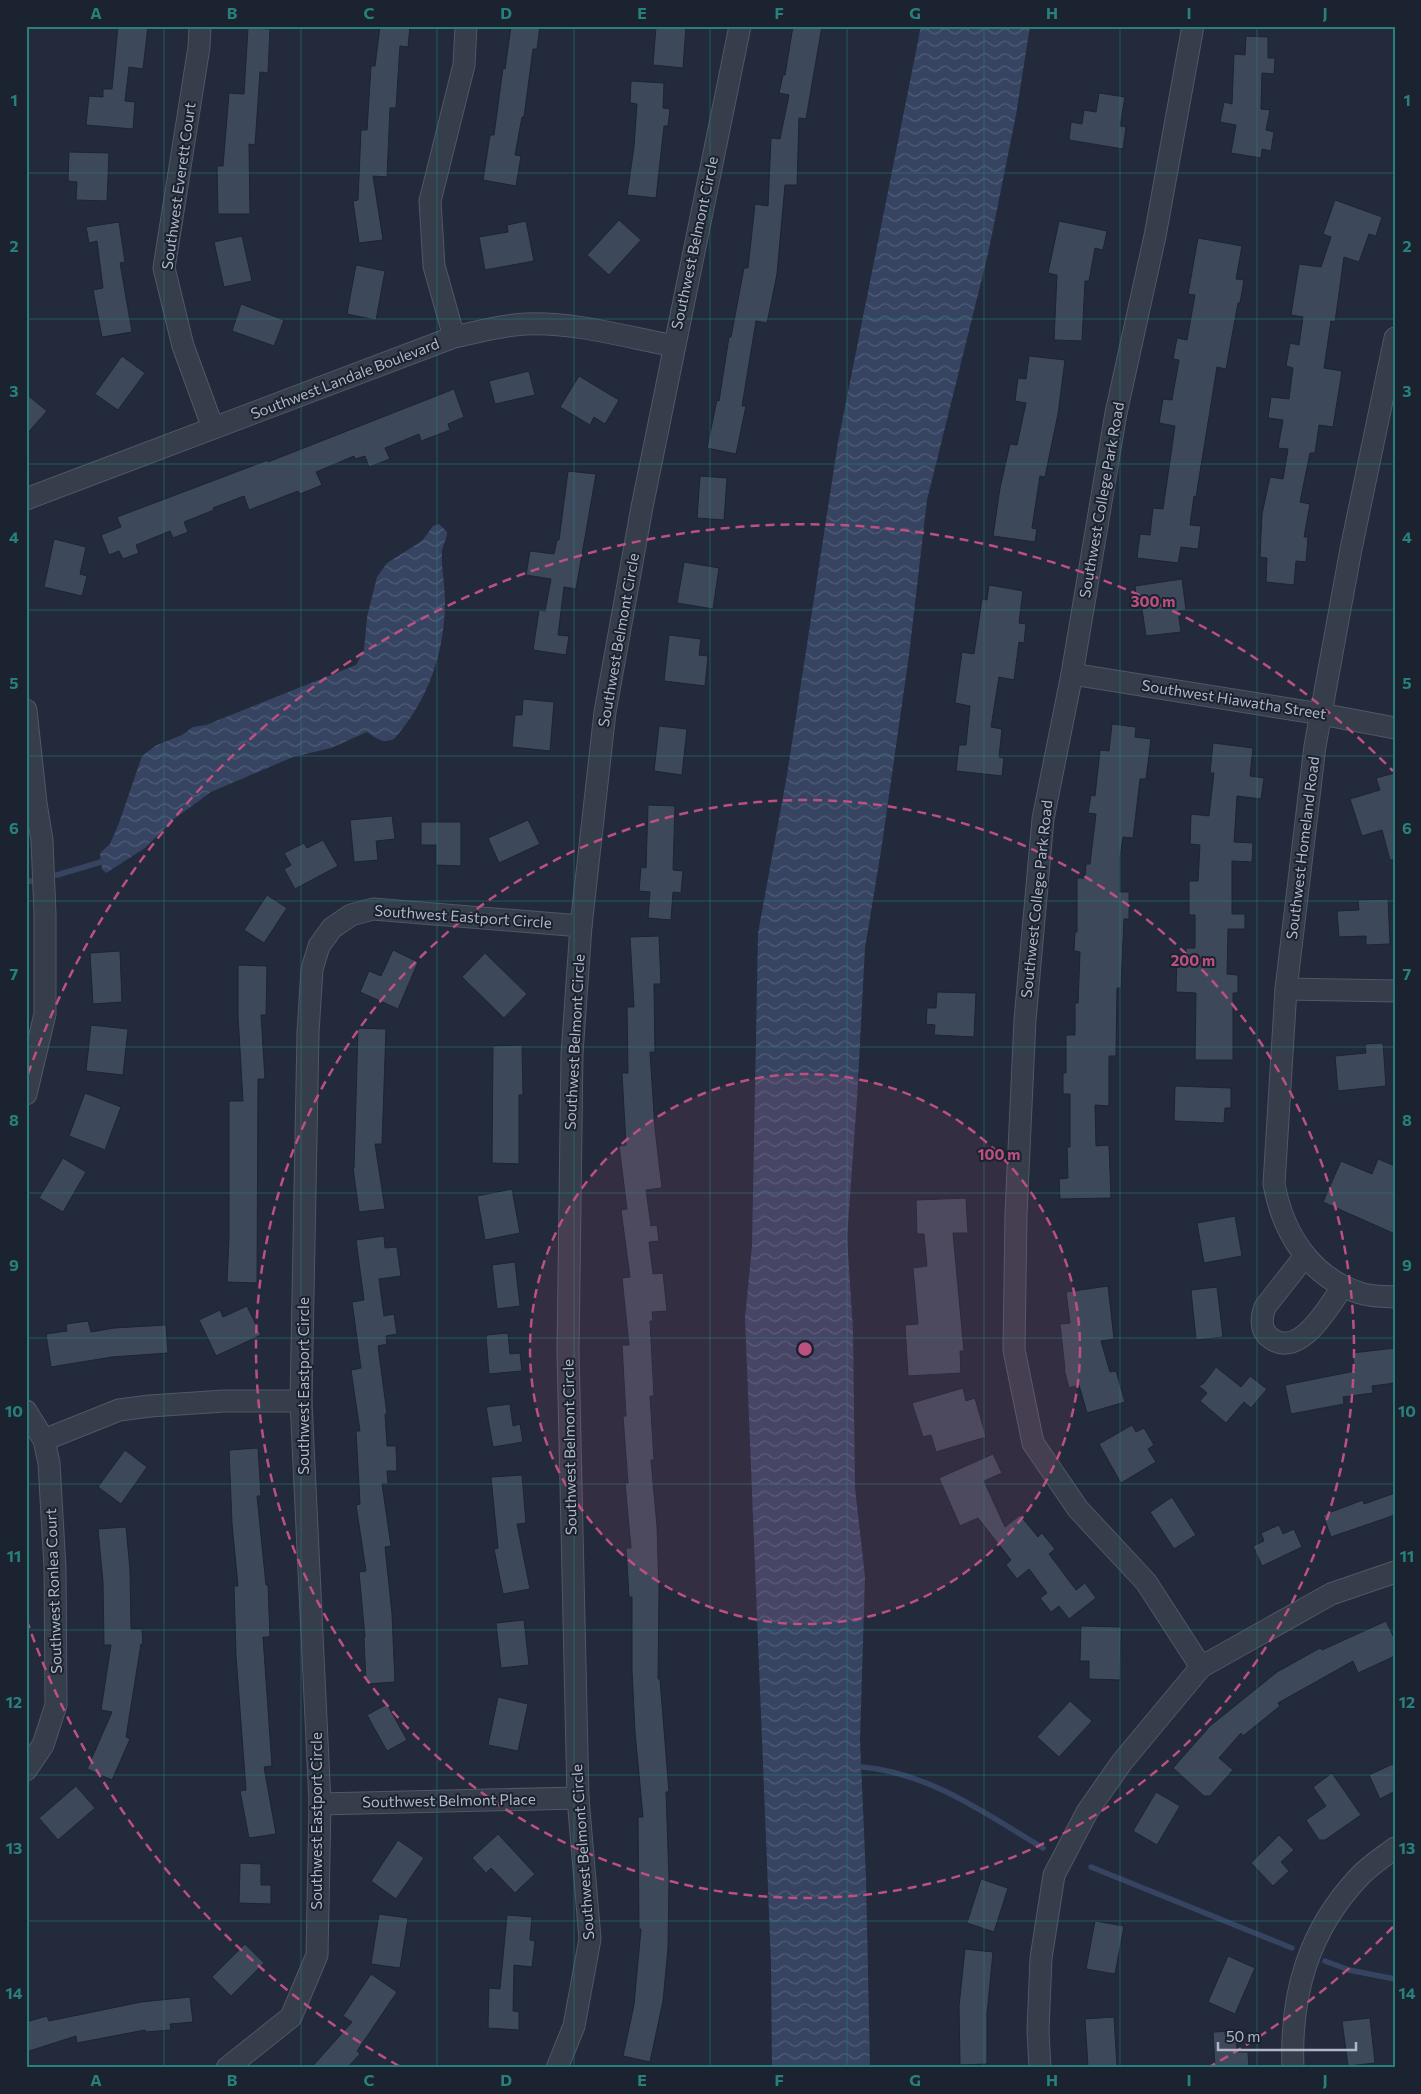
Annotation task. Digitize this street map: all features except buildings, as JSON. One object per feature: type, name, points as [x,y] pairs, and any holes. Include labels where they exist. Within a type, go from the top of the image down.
[{"type":"street","name":"Southwest Everett Court","points":[[200,26],[199,47],[164,268],[182,346],[213,428]]},
{"type":"street","points":[[454,337],[434,266],[430,201],[464,65],[466,26]]},
{"type":"street","name":"Southwest Belmont Circle","points":[[557,2068],[574,2026],[590,1938],[578,1798],[568,1351],[572,1054],[580,926],[605,712],[674,346],[740,26]]},
{"type":"street","name":"Southwest College Park Road","points":[[1193,26],[1155,236],[1116,412],[1072,674],[1043,819],[1025,1020],[1016,1214],[1014,1350],[1033,1443],[1078,1510],[1146,1582],[1200,1667]]},
{"type":"street","name":"Southwest Landale Boulevard","points":[[26,499],[454,337],[493,328],[525,324],[563,325],[674,346]]},
{"type":"street","name":"Southwest Homeland Road","points":[[1395,338],[1386,422],[1351,549],[1315,746],[1286,989],[1274,1184],[1278,1208],[1292,1237],[1305,1256],[1324,1274],[1343,1286],[1362,1294],[1395,1297]]},
{"type":"street","name":"Southwest Hiawatha Street","points":[[1072,674],[1321,714],[1395,728]]},
{"type":"street","points":[[26,710],[42,840],[45,944],[45,1014],[26,1094]]},
{"type":"street","name":"Southwest Eastport Circle","points":[[227,2068],[291,2017],[317,1955],[320,1804],[301,1400],[308,1033],[312,969],[319,946],[332,928],[351,915],[373,909],[580,926]]},
{"type":"street","points":[[1286,989],[1395,991]]},
{"type":"street","points":[[1305,1256],[1265,1307],[1262,1316],[1262,1326],[1267,1335],[1282,1343],[1290,1342],[1308,1334],[1343,1286]]},
{"type":"street","points":[[44,1440],[118,1410],[150,1406],[301,1400]]},
{"type":"street","name":"Southwest Ronlea Court","points":[[26,1411],[44,1440],[49,1464],[54,1559],[56,1705],[43,1744],[26,1770]]},
{"type":"street","points":[[1040,2068],[1038,2031],[1040,1958],[1054,1875],[1092,1804],[1122,1762],[1200,1667],[1331,1594],[1395,1572]]},
{"type":"street","name":"Southwest Belmont Place","points":[[320,1804],[578,1798]]},
{"type":"street","points":[[1293,2068],[1292,2046],[1296,2003],[1304,1966],[1319,1930],[1340,1899],[1360,1875],[1395,1848]]},
{"type":"water","points":[[921,26],[1030,26],[1016,115],[988,254],[927,500],[909,655],[865,948],[847,1237],[853,1330],[855,1488],[865,1577],[860,1740],[866,1877],[870,2068],[772,2068],[771,1963],[745,1318],[752,1246],[758,933],[787,775],[838,442]]},
{"type":"water","points":[[439,524],[447,532],[442,551],[445,601],[442,639],[438,657],[425,692],[416,709],[394,739],[383,741],[367,732],[331,748],[293,757],[211,792],[174,819],[145,848],[106,873],[102,869],[100,853],[110,844],[142,756],[155,746],[182,735],[193,727],[206,725],[356,665],[364,650],[367,617],[377,577],[387,563],[422,541],[433,526]]},
{"type":"waterway","points":[[57,875],[101,862]]},
{"type":"waterway","points":[[26,882],[32,881]]},
{"type":"waterway","points":[[862,1767],[911,1777],[934,1786],[979,1809],[1043,1848]]},
{"type":"waterway","points":[[1091,1867],[1292,1948]]},
{"type":"waterway","points":[[1325,1961],[1349,1970],[1395,1979]]}]
